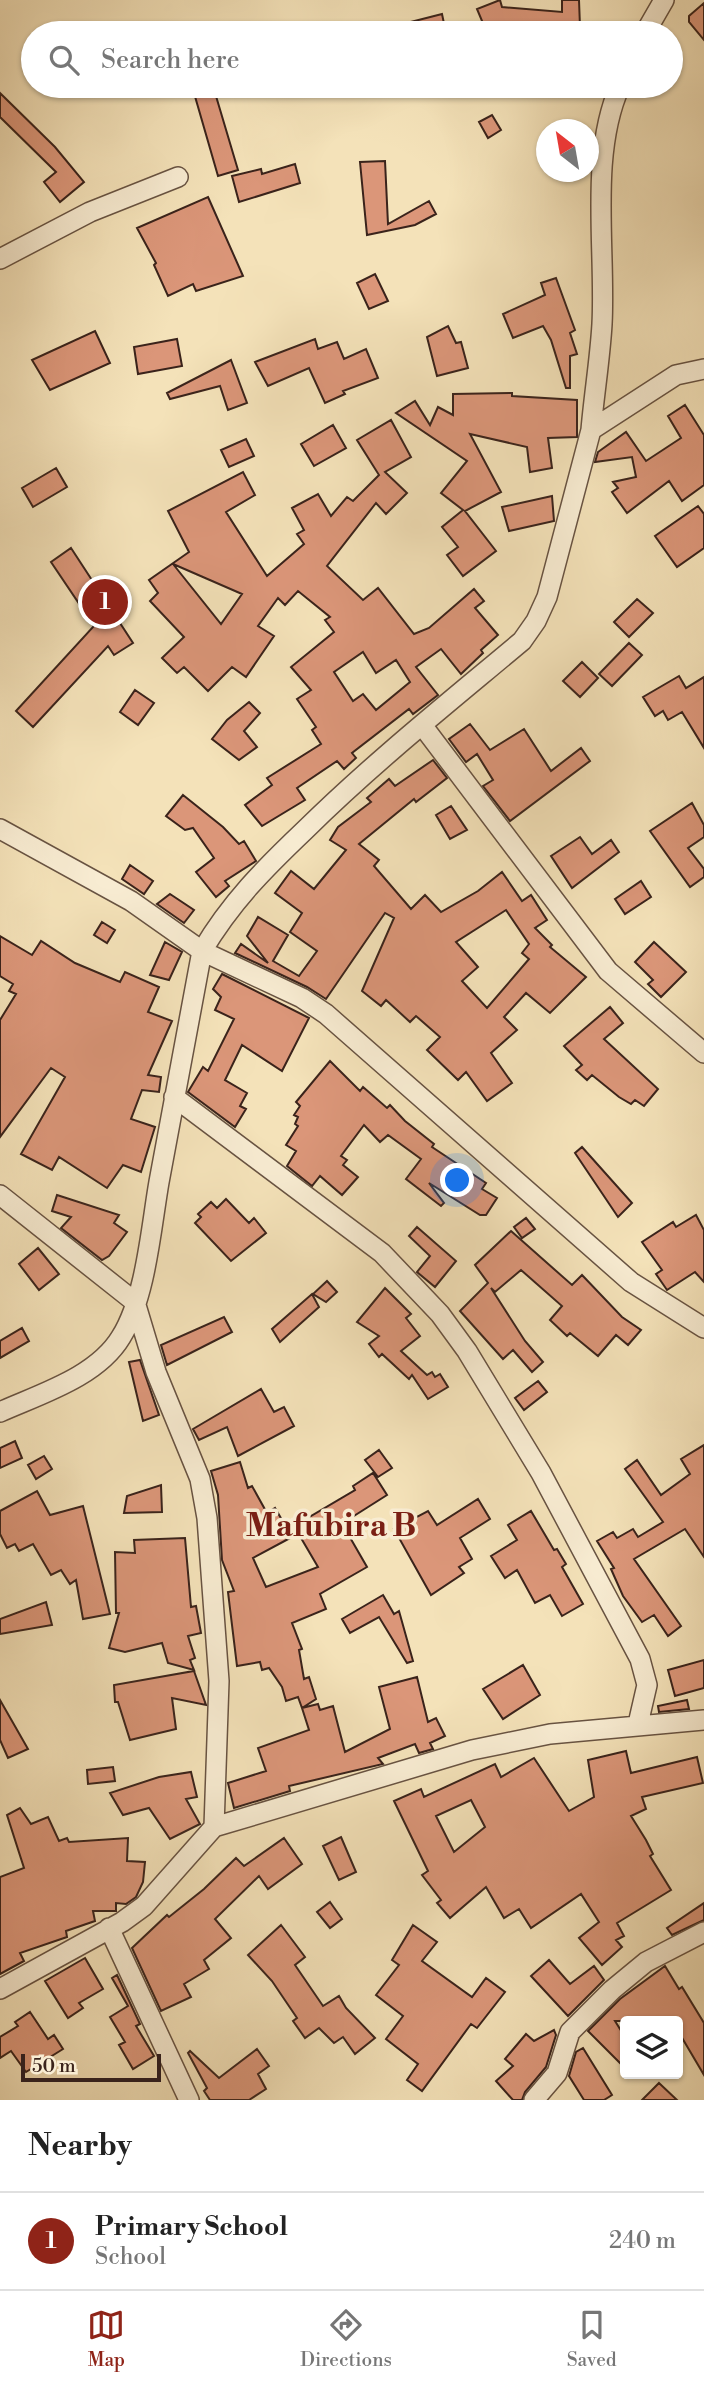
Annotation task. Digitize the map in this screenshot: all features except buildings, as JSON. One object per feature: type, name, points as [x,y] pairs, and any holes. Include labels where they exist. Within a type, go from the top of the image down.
[{"type":"street","points":[[652,21],[664,0]]},
{"type":"street","points":[[0,1412],[72,1379],[100,1360],[121,1338],[135,1302],[148,1248],[202,951],[244,889],[344,791],[522,641],[536,621],[547,597],[591,430],[602,324],[603,146],[614,98]]},
{"type":"street","points":[[0,259],[90,212],[178,177]]},
{"type":"street","points":[[591,430],[676,375],[704,369]]},
{"type":"street","points":[[422,725],[608,971],[704,1054]]},
{"type":"street","points":[[0,829],[131,901],[202,951],[302,998],[326,1014],[631,1282],[704,1328]]},
{"type":"street","points":[[174,1097],[382,1253],[440,1314],[460,1341],[541,1474],[640,1658],[647,1685],[638,1724]]},
{"type":"street","points":[[0,1195],[135,1302],[156,1372],[200,1479],[207,1518],[219,1681],[214,1827]]},
{"type":"street","points":[[0,1989],[144,1906],[214,1827],[472,1750],[550,1734],[704,1720]]},
{"type":"street","points":[[109,1928],[189,2100]]},
{"type":"street","points":[[534,2100],[557,2073],[570,2032],[612,1990],[646,1962],[704,1932]]},
{"type":"place","name":"Primary School","points":[[105,602]]},
{"type":"district","name":"Mafubira B","points":[[331,1525]]}]
